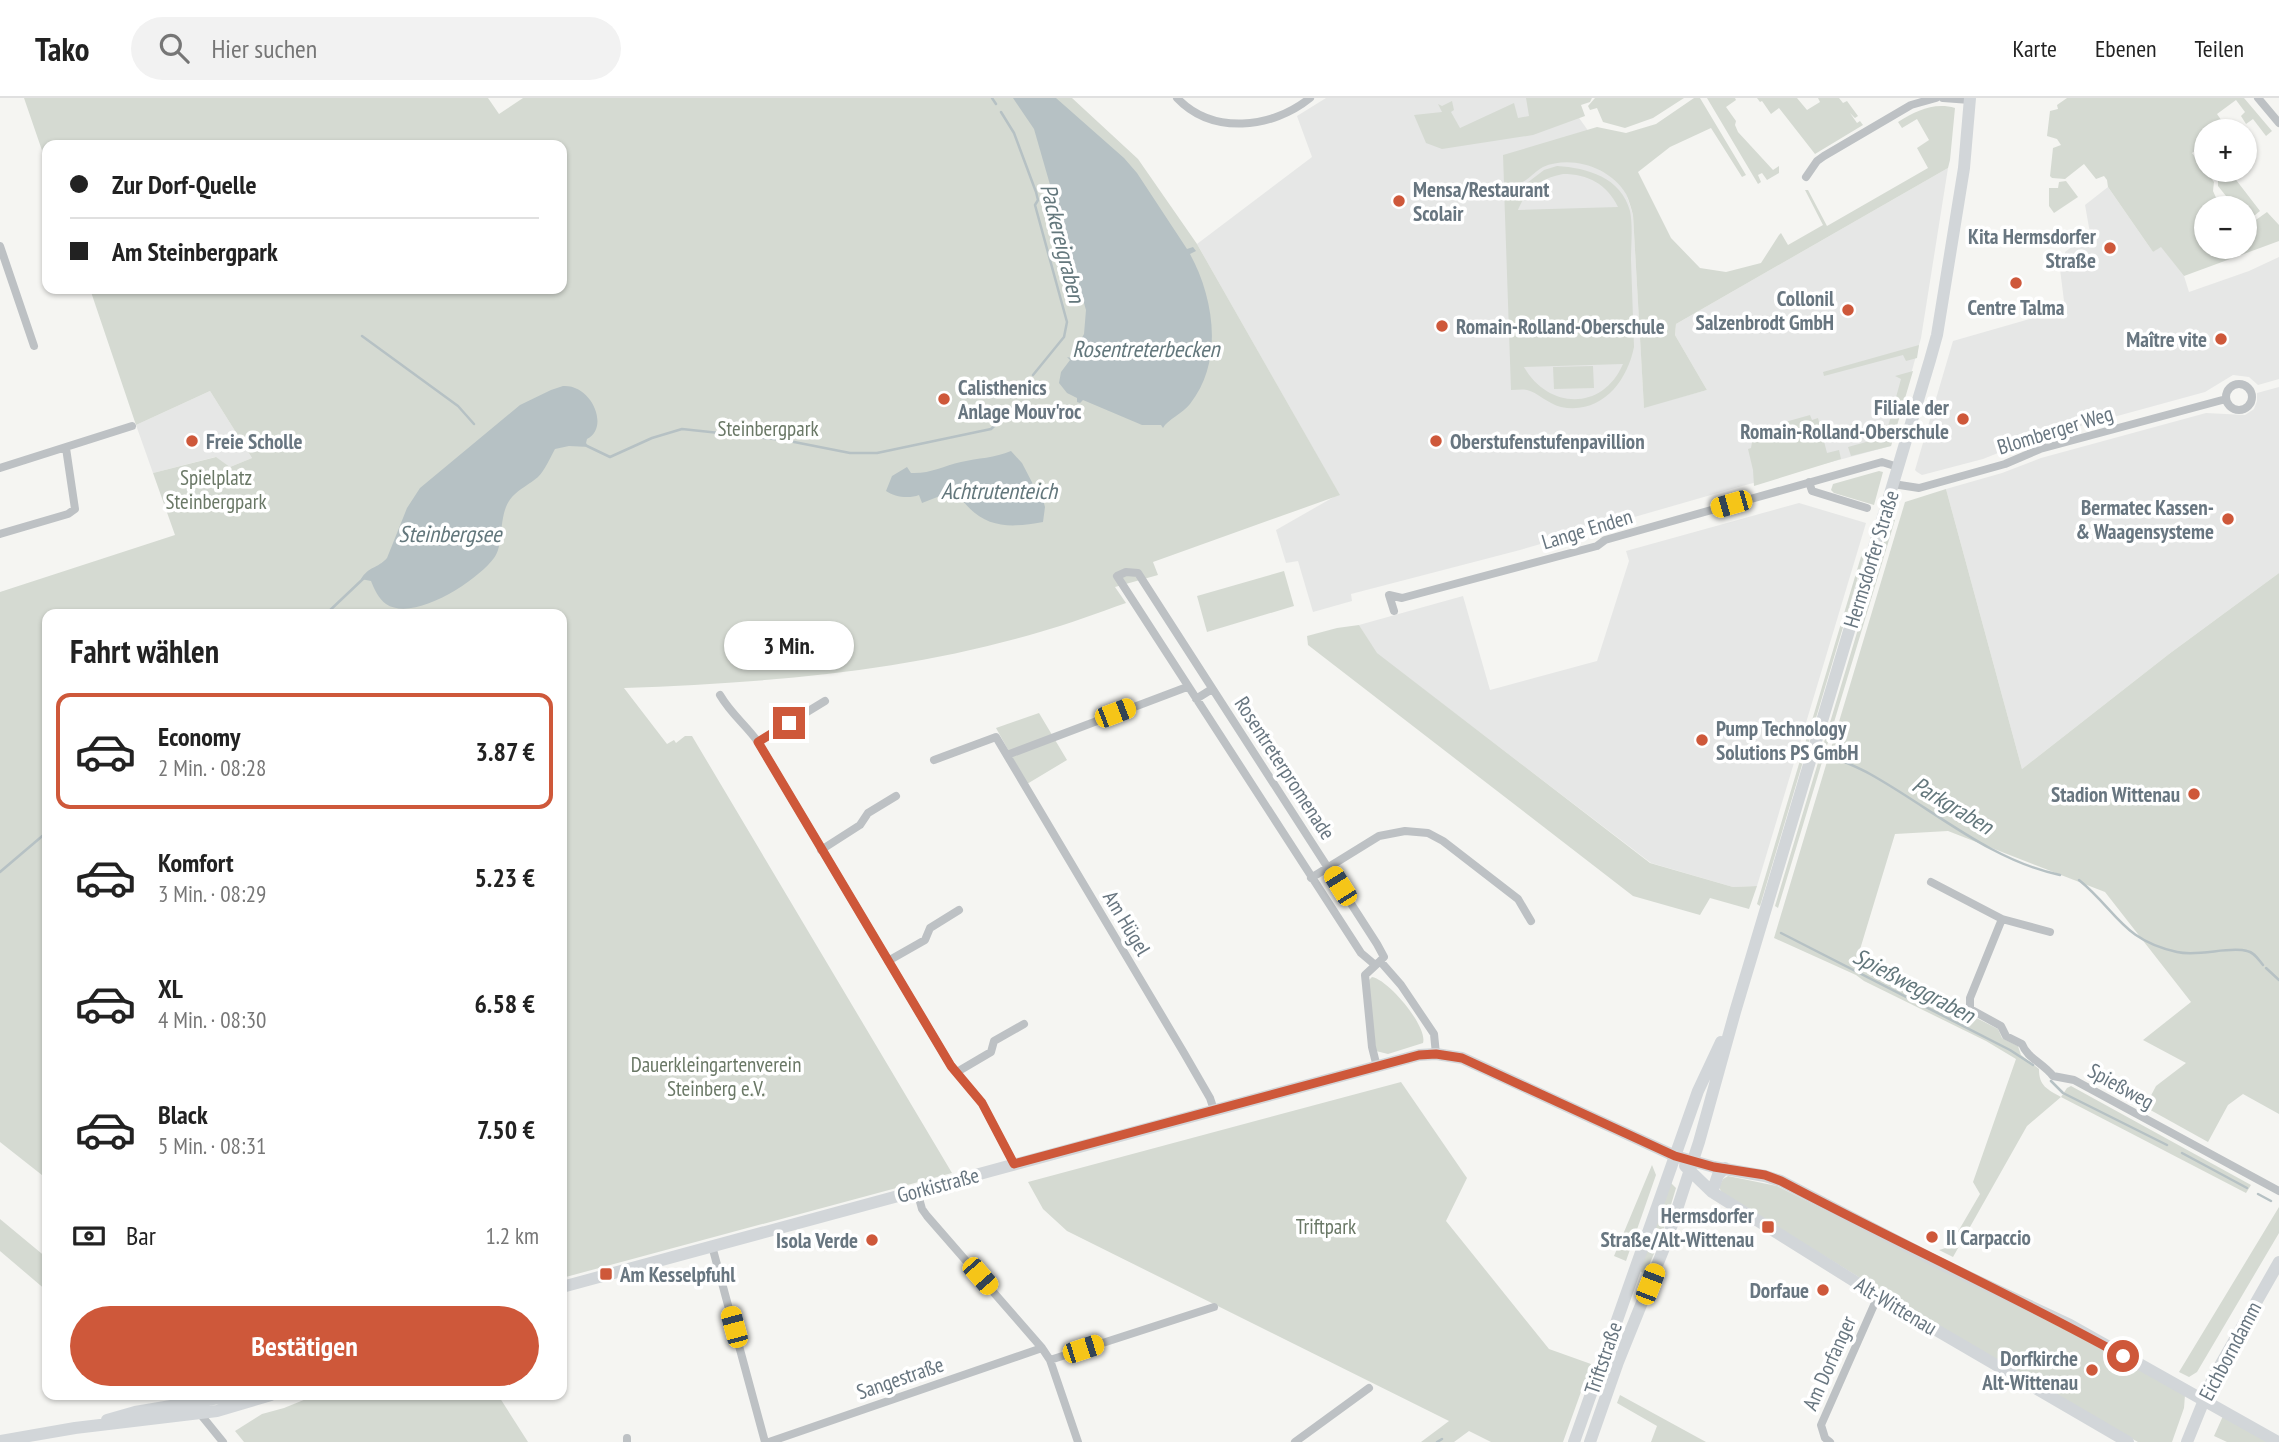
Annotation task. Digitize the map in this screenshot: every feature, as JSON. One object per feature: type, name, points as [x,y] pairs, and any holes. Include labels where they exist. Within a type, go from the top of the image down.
[{"type":"main road","name":"Hermsdorfer Straße","points":[[1691,1166],[1937,335],[1964,168],[1970,99]]},
{"type":"main road","name":"Hermsdorfer Straße","points":[[1675,1156],[1698,1091],[1735,1012]]},
{"type":"main road","name":"Gorkistraße","points":[[567,1286],[1419,1055],[1436,1054]]},
{"type":"main road","name":"Alt-Wittenau","points":[[1436,1054],[1462,1058],[1675,1156],[1691,1166],[1712,1192],[1878,1296],[2127,1442]]},
{"type":"main road","name":"Triftstraße","points":[[1574,1442],[1675,1156]]},
{"type":"main road","name":"Triftstraße","points":[[1590,1442],[1691,1166]]},
{"type":"main road","points":[[1691,1166],[1725,1168],[1765,1175],[1781,1181],[1941,1264],[2070,1325],[2278,1442]]},
{"type":"main road","points":[[1712,1192],[1718,1175],[1725,1168]]},
{"type":"main road","name":"Eichborndamm","points":[[2186,1442],[2222,1360],[2279,1262]]},
{"type":"main road","points":[[1632,1277],[1650,1284]]},
{"type":"main road","points":[[1604,1356],[1618,1362]]},
{"type":"main road","points":[[75,1428],[135,1412],[206,1400]]},
{"type":"main road","points":[[0,1441],[75,1428],[217,1411],[236,1400]]},
{"type":"street","points":[[1177,98],[1192,112],[1206,119],[1238,124],[1288,113],[1310,98]]},
{"type":"street","points":[[1806,177],[1824,156],[1911,105],[1936,98]]},
{"type":"street","points":[[1943,98],[1970,99]]},
{"type":"street","points":[[2258,98],[2279,123]]},
{"type":"street","points":[[0,247],[34,346]]},
{"type":"street","name":"Blomberger Weg","points":[[1893,484],[1919,488],[2005,464],[2040,449],[2226,399]]},
{"type":"street","points":[[0,468],[132,426]]},
{"type":"street","points":[[0,534],[68,514],[75,509],[66,448]]},
{"type":"street","name":"Lange Enden","points":[[1394,611],[1389,595],[1402,598],[1480,578],[1882,462],[1898,467]]},
{"type":"street","points":[[1810,482],[1812,491],[1867,508]]},
{"type":"street","name":"Rosentreterpromenade","points":[[1377,963],[1384,957],[1377,944],[1138,573],[1126,572],[1117,576],[1361,953],[1377,963],[1401,985],[1434,1034],[1436,1054]]},
{"type":"street","points":[[934,760],[996,737],[1007,755],[1187,687]]},
{"type":"street","name":"Rosentreterpromenade","points":[[1196,699],[1212,689]]},
{"type":"street","points":[[720,695],[730,712],[758,742],[951,1066],[982,1103],[1014,1164]]},
{"type":"street","points":[[758,742],[825,701]]},
{"type":"street","name":"Am Hügel","points":[[1007,755],[1184,1052],[1214,1110]]},
{"type":"street","points":[[821,849],[860,825],[868,813],[896,796]]},
{"type":"street","name":"Rosentreterpromenade","points":[[1311,878],[1379,836],[1405,831],[1428,833],[1443,841],[1518,900],[1531,921]]},
{"type":"street","points":[[1931,882],[2002,919],[2050,932]]},
{"type":"street","points":[[888,961],[925,940],[930,928],[959,910]]},
{"type":"street","name":"Spießweg","points":[[2002,919],[1970,998],[1970,1009],[2001,1026],[2006,1036],[2022,1044],[2025,1052],[2045,1066],[2053,1076],[2071,1078],[2279,1191]]},
{"type":"street","points":[[1377,963],[1365,975],[1372,1047],[1377,1067]]},
{"type":"street","points":[[957,1072],[991,1052],[995,1041],[1024,1024]]},
{"type":"street","points":[[917,1191],[927,1216],[1050,1360],[1078,1442]]},
{"type":"street","points":[[712,1246],[767,1442]]},
{"type":"street","name":"Am Dorfanger","points":[[1830,1442],[1825,1438],[1821,1424],[1878,1296]]},
{"type":"street","points":[[1050,1360],[1214,1307]]},
{"type":"street","name":"Sangestraße","points":[[767,1442],[1042,1348]]},
{"type":"street","points":[[1295,1442],[1369,1388]]},
{"type":"street","points":[[191,1402],[223,1442]]},
{"type":"shaded area","points":[[1326,98],[1565,98],[1606,156],[1626,193],[1633,215],[1644,407],[1707,390],[1675,335],[1676,324],[1948,168],[1921,338],[1891,446],[1520,550],[1351,594],[1352,601],[1313,612],[1298,561],[1286,563],[1276,530],[1339,494],[1197,244],[1312,157],[1297,116]]},
{"type":"shaded area","points":[[2108,187],[2153,252],[2161,246],[2184,276],[2189,292],[2249,271],[2279,257],[2279,379],[2258,385],[2249,377],[2233,375],[2205,392],[2033,439],[1983,459],[1922,475],[1917,472],[1915,470],[1953,341],[2065,309],[2059,261],[2066,260],[2065,252],[2090,233],[2085,205]]},
{"type":"shaded area","points":[[2279,387],[2279,573],[2169,654],[2022,769],[1946,489],[2002,473],[2041,458],[2206,413],[2245,415],[2254,409],[2257,393]]},
{"type":"shaded area","name":"Freie Scholle","points":[[210,391],[252,458],[230,467],[215,457],[153,473],[136,425]]},
{"type":"shaded area","points":[[1799,503],[1866,523],[1757,886],[1733,887],[1651,863],[1376,653],[1359,625],[1463,596],[1490,690],[1597,661],[1629,561],[1626,551]]},
{"type":"green space","name":"Steinbergpark","points":[[24,98],[488,98],[499,114],[523,98],[1072,98],[1138,159],[1197,244],[1340,495],[1153,562],[1158,575],[1115,587],[1126,603],[1051,629],[989,646],[886,666],[782,679],[624,688],[667,744],[674,740],[676,743],[685,736],[692,736],[952,1173],[567,1277],[567,609],[42,609],[42,1175],[0,1142],[0,592],[175,535],[153,473],[216,457],[230,467],[252,458],[210,391],[136,425],[92,294],[567,294],[567,140],[42,140],[42,150]]},
{"type":"green space","points":[[1526,98],[1592,98],[1590,102],[1581,105],[1585,116],[1533,135],[1442,149],[1426,143],[1414,115],[1442,112],[1438,104],[1442,106],[1452,101],[1454,110],[1451,112],[1460,128],[1514,103],[1518,118],[1529,116]]},
{"type":"green space","points":[[1595,98],[1684,98],[1653,118],[1625,128],[1603,122],[1597,108],[1590,110],[1588,106]]},
{"type":"green space","points":[[1694,98],[1700,98],[1746,175],[1742,177],[1711,128],[1670,147],[1638,172],[1671,238],[1700,268],[1726,272],[1761,263],[1781,233],[1788,245],[1823,225],[1805,190],[1808,190],[1827,226],[1928,168],[1917,148],[1929,140],[1917,119],[1902,128],[1898,122],[1918,111],[1940,106],[1955,108],[1950,160],[1948,168],[1676,324],[1675,335],[1707,390],[1644,408],[1633,215],[1626,194],[1600,170],[1566,162],[1543,167],[1523,182],[1504,184],[1503,155],[1597,127],[1626,133],[1656,124]]},
{"type":"green space","points":[[1707,98],[1735,98],[1736,100],[1726,107],[1736,121],[1738,132],[1773,170],[1779,166],[1779,173],[1767,180],[1762,173],[1758,175],[1761,182],[1758,184]]},
{"type":"green space","points":[[1757,98],[1797,98],[1807,110],[1820,102],[1818,98],[1839,98],[1843,103],[1847,101],[1858,116],[1855,118],[1850,113],[1857,123],[1860,121],[1863,125],[1815,154],[1779,108],[1771,114]]},
{"type":"green space","points":[[2067,98],[2244,98],[2272,131],[2266,136],[2257,124],[2257,119],[2243,119],[2241,116],[2245,112],[2236,100],[2217,114],[2220,119],[2194,119],[2194,182],[2214,182],[2215,196],[2194,196],[2194,259],[2230,259],[2184,276],[2161,247],[2153,252],[2108,187],[2104,176],[2096,179],[2084,164],[2065,179],[2052,178],[2053,148],[2061,145],[2057,139],[2047,136],[2050,111],[2058,109],[2057,105]]},
{"type":"green space","points":[[1557,166],[1568,167],[1601,176],[1619,190],[1630,211],[1634,347],[1618,383],[1600,401],[1588,406],[1561,407],[1527,390],[1511,390],[1504,187],[1523,186],[1544,170]],"holes":[[[1563,174],[1581,176],[1596,182],[1608,192],[1618,207],[1518,210],[1525,196],[1535,186],[1548,178]],[[1623,364],[1614,380],[1602,391],[1575,399],[1560,397],[1547,391],[1534,381],[1524,367]]]},
{"type":"green space","points":[[2066,181],[2078,197],[2054,213],[2049,206],[2049,188],[2058,188],[2059,182]]},
{"type":"green space","points":[[2218,182],[2238,182],[2248,196],[2226,196]]},
{"type":"green space","points":[[2267,212],[2279,225],[2279,241],[2257,249],[2257,219]]},
{"type":"green space","points":[[1919,345],[1917,358],[1906,361],[1903,355],[1824,376],[1823,372]]},
{"type":"green space","points":[[1593,366],[1594,388],[1554,389],[1553,367]]},
{"type":"green space","points":[[1913,371],[1891,446],[1851,456],[1848,447],[1877,439],[1875,433],[1886,434],[1901,379],[1895,376]]},
{"type":"green space","points":[[1810,415],[1812,420],[1818,418],[1827,453],[1839,450],[1841,459],[1754,486],[1748,449],[1751,448],[1752,442],[1750,432]]},
{"type":"green space","points":[[1883,472],[1874,505],[1831,490],[1833,484]]},
{"type":"green space","points":[[1946,489],[2022,769],[2169,654],[2279,573],[2279,1114],[2243,1094],[2228,1105],[2208,1142],[2145,1107],[2156,1086],[2186,1063],[2143,1040],[2191,1002],[2105,892],[1948,831],[1895,834],[1858,956],[1960,1004],[1961,1010],[1998,1029],[2002,1038],[2018,1046],[2021,1055],[2039,1069],[2040,1079],[2045,1086],[2061,1097],[2027,1126],[1953,1257],[1939,1250],[1949,1247],[1980,1194],[1973,1182],[2016,1059],[1856,975],[1774,938],[1905,502]]},
{"type":"green space","points":[[1891,519],[1895,520],[1778,908],[1775,906]]},
{"type":"green space","points":[[1863,550],[1866,550],[1760,906],[1757,904]]},
{"type":"green space","points":[[1284,571],[1294,606],[1207,632],[1197,596]]},
{"type":"green space","points":[[1359,625],[1377,653],[1650,863],[1733,887],[1757,886],[1749,909],[1710,898],[1700,915],[1633,896],[1308,645],[1307,636]]},
{"type":"green space","points":[[1039,713],[1067,760],[1027,784],[996,728]]},
{"type":"green space","points":[[1372,977],[1388,986],[1406,1005],[1420,1026],[1423,1043],[1388,1054],[1376,1051],[1368,981]]},
{"type":"green space","name":"Triftpark","points":[[1401,1082],[1467,1178],[1446,1221],[1549,1349],[1591,1364],[1563,1442],[1491,1442],[1469,1431],[1454,1442],[1421,1442],[1449,1421],[1067,1231],[1043,1209],[1028,1182]]},
{"type":"green space","points":[[2071,1086],[2251,1185],[2246,1193],[2061,1097]]},
{"type":"green space","points":[[1652,1165],[1656,1175],[1626,1261],[1614,1256]]},
{"type":"green space","points":[[1728,1176],[1777,1186],[2078,1336],[2185,1395],[2184,1408],[2172,1442],[2138,1442],[2023,1378],[1722,1193],[1719,1187]]},
{"type":"green space","points":[[1670,1182],[1676,1188],[1661,1238],[1645,1274],[1640,1271]]},
{"type":"green space","points":[[2279,1207],[2279,1233],[2197,1372],[2189,1377],[2179,1372]]},
{"type":"green space","points":[[0,1219],[42,1254],[42,1287],[0,1251]]},
{"type":"green space","points":[[1620,1395],[1706,1442],[1651,1442],[1657,1426],[1617,1403]]},
{"type":"green space","points":[[304,1400],[501,1400],[528,1442],[244,1442],[235,1431],[262,1414]]},
{"type":"green space","points":[[2223,1416],[2268,1442],[2227,1442],[2214,1436]]},
{"type":"water","name":"Rosentreterbecken","points":[[1013,98],[1056,98],[1124,158],[1137,173],[1187,249],[1193,247],[1196,251],[1190,254],[1210,309],[1212,329],[1208,369],[1190,404],[1163,428],[1161,425],[1142,425],[1083,400],[1077,402],[1077,398],[1067,393],[1059,383],[1061,372],[1070,360],[1067,357],[1071,358],[1084,334],[1086,310],[1034,129]]},
{"type":"water","name":"Steinbergsee","points":[[563,386],[582,392],[595,408],[597,426],[587,439],[589,447],[569,446],[555,449],[538,477],[512,497],[504,512],[497,552],[474,577],[428,604],[398,608],[386,604],[371,581],[361,579],[387,558],[407,508],[420,488],[520,405]]},
{"type":"water","name":"Achtrutenteich","points":[[1011,451],[1022,463],[1042,496],[1045,507],[1043,522],[999,524],[980,517],[962,500],[940,496],[922,503],[919,495],[902,497],[886,491],[892,476],[907,467],[911,473],[924,472]]},
{"type":"waterway","name":"Packereigraben","points":[[992,98],[996,104]]},
{"type":"waterway","name":"Packereigraben","points":[[1001,112],[1014,133],[1036,192],[1038,200],[1035,205],[1067,322],[1064,337],[1033,375]]},
{"type":"waterway","points":[[362,336],[458,406],[474,424]]},
{"type":"waterway","name":"Packereigraben","points":[[1012,408],[1015,405]]},
{"type":"waterway","name":"Packereigraben","points":[[587,446],[610,457],[652,438],[682,429],[784,440],[850,453],[877,453],[991,429],[1009,412]]},
{"type":"waterway","name":"Packereigraben","points":[[331,609],[364,578]]},
{"type":"waterway","name":"Parkgraben","points":[[1831,756],[1870,774],[1985,846],[2034,868],[2060,875]]},
{"type":"waterway","name":"Packereigraben","points":[[0,872],[42,836]]},
{"type":"waterway","name":"Parkgraben","points":[[2079,880],[2132,932],[2159,947],[2186,953],[2247,951],[2254,954],[2263,965]]},
{"type":"waterway","name":"Spießweggraben","points":[[1781,933],[2010,1050],[2033,1065]]},
{"type":"waterway","name":"Parkgraben","points":[[2266,968],[2279,980]]},
{"type":"waterway","name":"Spießweggraben","points":[[2051,1081],[2063,1093],[2167,1145]]},
{"type":"waterway","name":"Spießweggraben","points":[[2182,1153],[2247,1188]]},
{"type":"waterway","name":"Spießweggraben","points":[[2258,1194],[2271,1201]]},
{"type":"waterway","points":[[1437,1442],[1442,1439]]},
{"type":"place","name":"Mensa/Restaurant Scolair","points":[[1399,201]]},
{"type":"place","name":"Kita Hermsdorfer Straße","points":[[2110,248]]},
{"type":"place","name":"Centre Talma","points":[[2016,283]]},
{"type":"place","name":"Collonil Salzenbrodt GmbH","points":[[1848,310]]},
{"type":"place","name":"Romain-Rolland-Oberschule","points":[[1442,326]]},
{"type":"place","name":"Maître vite","points":[[2221,339]]},
{"type":"place","name":"Calisthenics Anlage Mouv'roc","points":[[944,399]]},
{"type":"place","name":"Filiale der Romain-Rolland-Oberschule","points":[[1963,419]]},
{"type":"place","name":"Freie Scholle","points":[[192,441]]},
{"type":"place","name":"Oberstufenstufenpavillion","points":[[1436,441]]},
{"type":"place","name":"Bermatec Kassen- & Waagensysteme","points":[[2228,519]]},
{"type":"place","name":"Pump Technology Solutions PS GmbH","points":[[1702,740]]},
{"type":"place","name":"Stadion Wittenau","points":[[2194,794]]},
{"type":"place","name":"Hermsdorfer Straße/Alt-Wittenau","points":[[1768,1227]]},
{"type":"place","name":"Il Carpaccio","points":[[1932,1237]]},
{"type":"place","name":"Isola Verde","points":[[872,1240]]},
{"type":"place","name":"Am Kesselpfuhl","points":[[606,1274]]},
{"type":"place","name":"Dorfaue","points":[[1823,1290]]},
{"type":"place","name":"Dorfkirche Alt-Wittenau","points":[[2092,1370]]},
{"type":"route","points":[[789,723],[758,742],[951,1066],[982,1103],[1014,1164],[1419,1055],[1451,1055],[1675,1156],[1714,1167],[1765,1175],[1781,1181],[1941,1264],[2070,1325],[2123,1356]]},
{"type":"park label","name":"Spielplatz Steinbergpark","points":[[216,489]]},
{"type":"park label","name":"Dauerkleingartenverein Steinberg e.V.","points":[[716,1076]]}]
